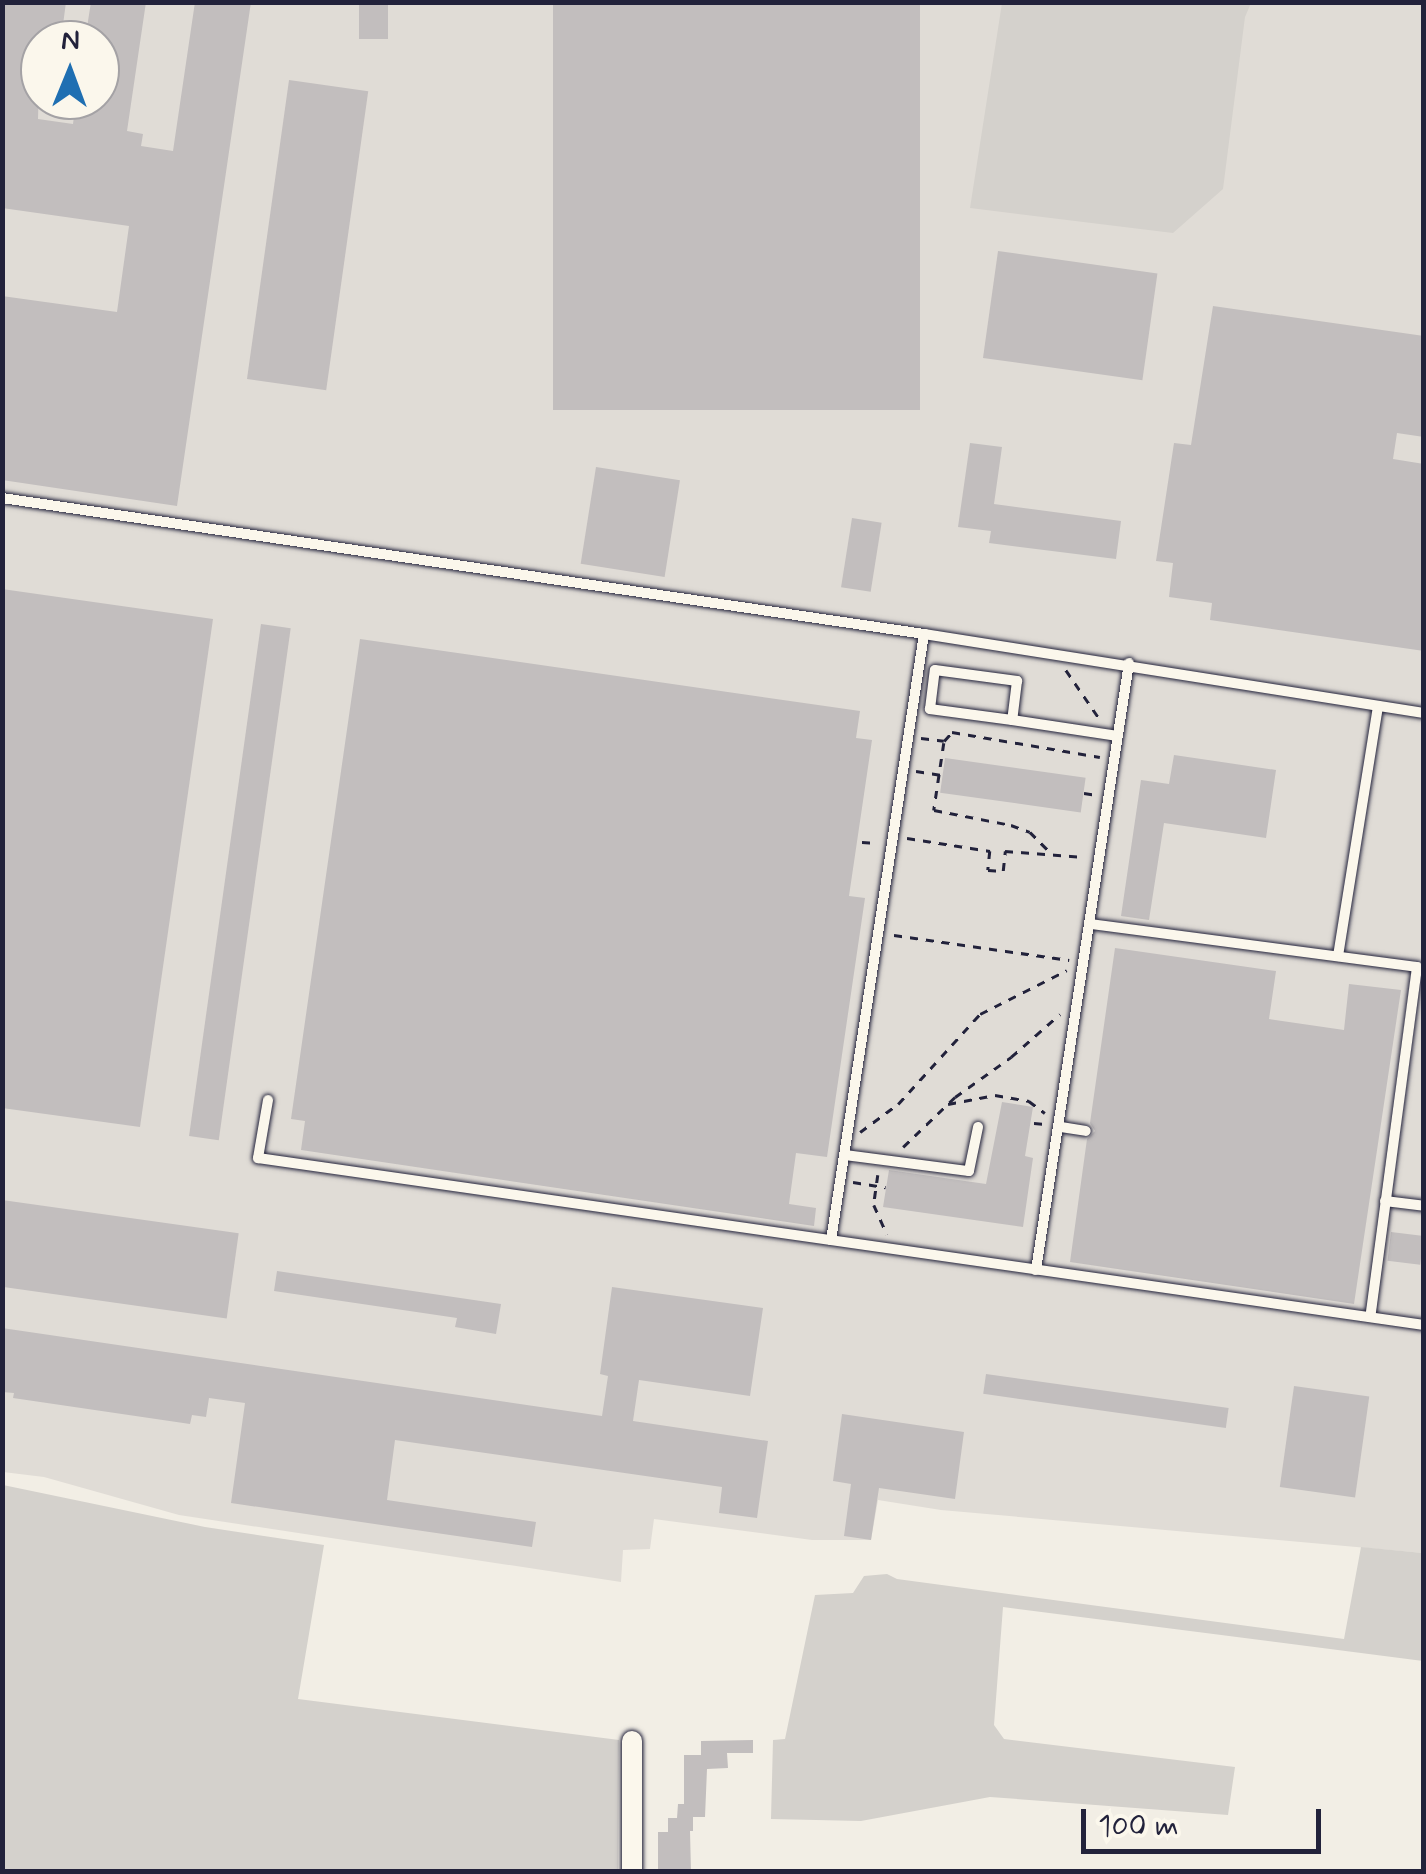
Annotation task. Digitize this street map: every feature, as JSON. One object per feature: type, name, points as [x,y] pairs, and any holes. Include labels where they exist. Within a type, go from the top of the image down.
[{"type":"street","points":[[632,1741],[632,1872]]},
{"type":"lane","points":[[2,498],[1129,663],[1424,713]]},
{"type":"lane","points":[[831,1240],[924,634]]},
{"type":"lane","points":[[1036,1270],[1062,1127],[1115,760],[1115,736],[1129,663]]},
{"type":"lane","points":[[1012,720],[1017,681],[936,670],[930,709],[1115,736]]},
{"type":"lane","points":[[1338,956],[1378,706]]},
{"type":"lane","points":[[1091,924],[1417,967],[1420,974],[1370,1317]]},
{"type":"lane","points":[[268,1100],[258,1158],[1424,1325]]},
{"type":"lane","points":[[845,1154],[970,1171],[978,1127]]},
{"type":"lane","points":[[1062,1127],[1086,1131]]},
{"type":"lane","points":[[1386,1201],[1424,1206]]},
{"type":"path","points":[[1054,652],[1115,736]]},
{"type":"path","points":[[1053,855],[1030,832],[934,810],[944,741],[952,732],[1115,760]]},
{"type":"path","points":[[910,736],[944,741]]},
{"type":"path","points":[[905,770],[941,775]]},
{"type":"path","points":[[894,836],[990,851],[988,870],[1002,871],[1005,851],[1100,858]]},
{"type":"path","points":[[879,933],[1086,962]]},
{"type":"path","points":[[847,1142],[898,1104],[980,1014],[1031,985],[1086,962]]},
{"type":"path","points":[[894,1249],[874,1205],[876,1185],[886,1160],[947,1104],[1011,1057],[1054,1017],[1079,1003]]},
{"type":"path","points":[[947,1104],[995,1095],[1029,1100],[1062,1127]]},
{"type":"path","points":[[840,1180],[886,1186]]},
{"type":"shaded area","points":[[3,3],[1423,3],[1423,1553],[941,1510],[878,1500],[871,1540],[812,1540],[654,1519],[650,1549],[623,1550],[621,1582],[179,1515],[44,1477],[3,1472]]},
{"type":"shaded area","points":[[1002,3],[1251,3],[1245,17],[1223,189],[1173,233],[970,208]]},
{"type":"shaded area","points":[[3,1485],[205,1527],[324,1545],[298,1699],[619,1740],[618,1871],[3,1871]]},
{"type":"shaded area","points":[[1361,1547],[1423,1553],[1423,1661],[1003,1607],[994,1725],[1004,1739],[1235,1767],[1228,1815],[990,1797],[861,1821],[771,1819],[773,1740],[785,1739],[815,1595],[853,1593],[864,1576],[887,1574],[897,1579],[1344,1639]]},
{"type":"building","points":[[2,2],[66,2],[64,20],[20,20],[20,120],[73,124],[74,120],[120,120],[120,20],[88,20],[91,2],[146,2],[127,131],[143,134],[141,146],[173,151],[195,2],[251,2],[177,506],[2,480],[2,296],[117,312],[129,226],[2,208]]},
{"type":"building","points":[[359,2],[388,2],[388,39],[359,39]]},
{"type":"building","points":[[553,2],[920,2],[920,410],[553,410]]},
{"type":"building","points":[[289,80],[368,91],[326,390],[247,379]]},
{"type":"building","points":[[998,251],[1157,273],[1142,380],[983,358]]},
{"type":"building","points":[[1213,306],[1424,336],[1424,437],[1397,433],[1393,459],[1424,464],[1424,651],[1210,620],[1212,603],[1169,597],[1173,563],[1156,561],[1174,443],[1191,445]]},
{"type":"building","points":[[970,443],[1002,447],[994,504],[1121,521],[1116,559],[989,543],[991,531],[958,527]]},
{"type":"building","points":[[596,467],[680,480],[665,577],[581,564]]},
{"type":"building","points":[[852,518],[882,523],[871,592],[841,587]]},
{"type":"building","points":[[2,589],[213,619],[140,1127],[2,1108]]},
{"type":"building","points":[[261,624],[291,628],[219,1140],[189,1136]]},
{"type":"building","points":[[360,639],[860,711],[856,738],[872,740],[849,896],[865,898],[827,1157],[796,1153],[789,1204],[816,1208],[814,1226],[301,1150],[305,1121],[291,1119]]},
{"type":"building","points":[[1174,755],[1276,770],[1266,838],[1164,823],[1149,920],[1121,916],[1141,780],[1169,784]]},
{"type":"building","points":[[945,758],[1086,778],[1081,812],[940,793]]},
{"type":"building","points":[[1115,948],[1276,971],[1269,1019],[1344,1030],[1349,984],[1401,990],[1354,1304],[1070,1262],[1087,1139],[1095,1131],[1090,1123]]},
{"type":"building","points":[[1002,1102],[1033,1107],[1025,1156],[1033,1158],[1023,1227],[883,1207],[889,1170],[986,1184]]},
{"type":"building","points":[[2,1200],[239,1233],[227,1318],[2,1287]]},
{"type":"building","points":[[1391,1232],[1424,1236],[1420,1265],[1387,1261]]},
{"type":"building","points":[[277,1271],[501,1304],[496,1334],[455,1327],[457,1318],[274,1291]]},
{"type":"building","points":[[612,1287],[763,1308],[750,1396],[639,1380],[633,1421],[768,1441],[757,1518],[719,1513],[722,1487],[395,1440],[387,1500],[536,1522],[532,1547],[231,1503],[245,1403],[209,1398],[206,1417],[192,1415],[190,1424],[13,1398],[14,1393],[2,1392],[2,1328],[602,1416],[608,1376],[600,1374]]},
{"type":"building","points":[[986,1374],[1229,1408],[1226,1428],[983,1394]]},
{"type":"building","points":[[1294,1386],[1369,1397],[1355,1498],[1280,1487]]},
{"type":"building","points":[[842,1414],[964,1432],[955,1499],[879,1488],[871,1540],[844,1536],[851,1484],[833,1481]]},
{"type":"building","points":[[753,1740],[753,1753],[727,1753],[728,1768],[707,1769],[705,1817],[693,1817],[690,1831],[691,1872],[658,1872],[658,1832],[668,1832],[668,1818],[677,1818],[678,1804],[684,1804],[684,1755],[701,1755],[701,1741]]}]
